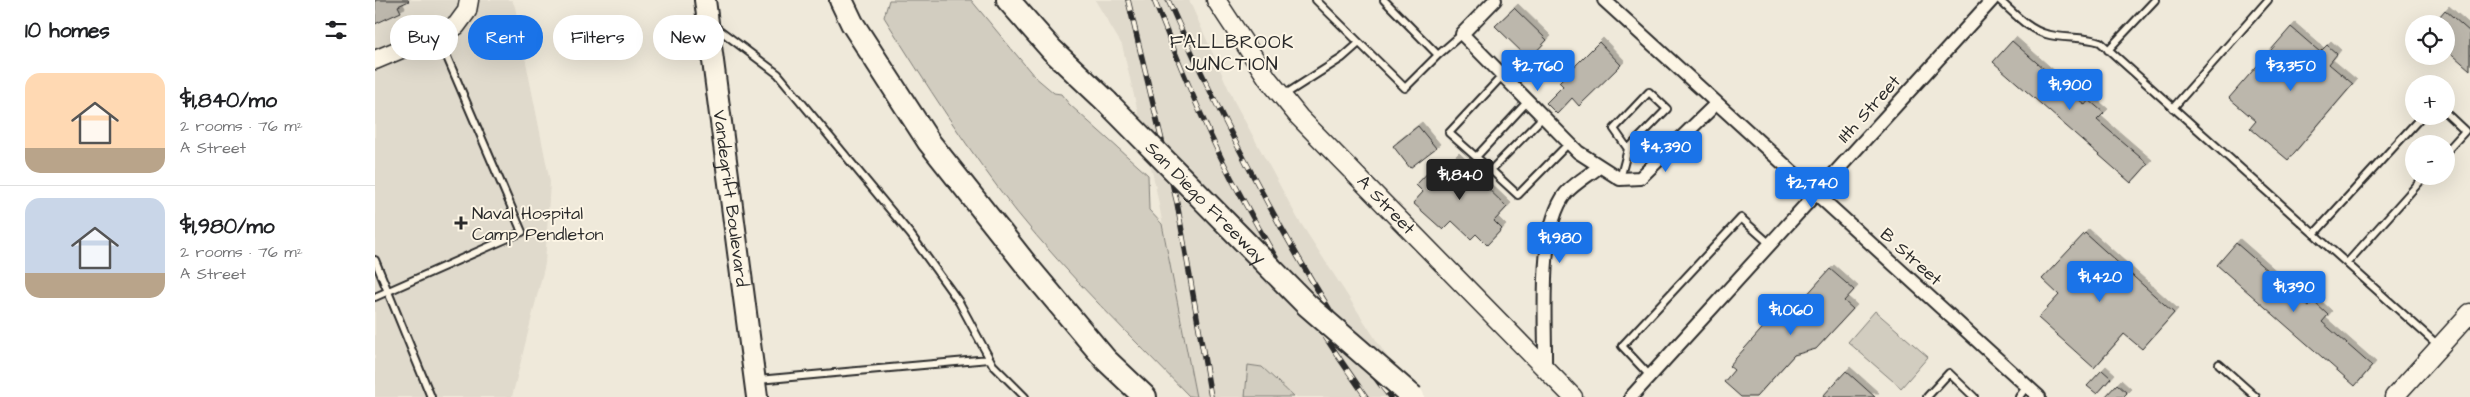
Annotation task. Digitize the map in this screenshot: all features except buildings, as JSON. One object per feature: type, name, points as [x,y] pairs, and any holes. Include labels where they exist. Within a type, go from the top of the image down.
[{"type":"highway","points":[[841,0],[852,23],[929,142],[1028,267],[1106,360],[1145,397]]},
{"type":"highway","name":"San Diego Freeway","points":[[1008,0],[1052,50],[1107,102],[1307,305],[1413,397]]},
{"type":"main road","points":[[458,23],[467,11],[469,0]]},
{"type":"main road","name":"Vandegrift Boulevard","points":[[705,0],[707,15]]},
{"type":"main road","name":"A Street","points":[[1216,0],[1268,79],[1299,116],[1573,397]]},
{"type":"main road","points":[[375,60],[390,54]]},
{"type":"main road","name":"Vandegrift Boulevard","points":[[713,60],[756,389]]},
{"type":"main road","points":[[2394,397],[2470,313]]},
{"type":"street","points":[[1495,0],[1462,34],[1578,152],[1620,179],[1640,178],[1716,104]]},
{"type":"street","name":"B Street","points":[[1604,0],[2039,397]]},
{"type":"street","name":"11th Street","points":[[1631,397],[1992,0]]},
{"type":"street","points":[[1545,368],[1546,253],[1556,209],[1567,192],[1599,167]]},
{"type":"lane","points":[[1316,0],[1405,88],[1462,34]]},
{"type":"lane","points":[[1383,0],[1439,56]]},
{"type":"lane","points":[[1999,0],[2032,28],[2046,34],[2087,38],[2100,42],[2440,347]]},
{"type":"lane","points":[[2108,50],[2155,0]]},
{"type":"lane","points":[[2173,108],[2268,0]]},
{"type":"lane","points":[[724,33],[778,74],[911,235],[959,302],[993,365],[1025,397]]},
{"type":"lane","points":[[1282,96],[1342,58],[1359,43]]},
{"type":"lane","points":[[375,297],[522,232],[448,60]]},
{"type":"lane","points":[[1503,75],[1449,132],[1518,195],[1569,143]]},
{"type":"lane","points":[[1620,179],[1629,149],[1667,108],[1649,92],[1614,129],[1629,149]]},
{"type":"lane","points":[[1476,157],[1528,101]]},
{"type":"lane","points":[[1491,170],[1543,117]]},
{"type":"lane","points":[[2455,122],[2465,131],[2455,142]]},
{"type":"lane","points":[[2314,234],[2414,125]]},
{"type":"lane","points":[[2347,263],[2417,185]]},
{"type":"lane","points":[[1650,376],[1622,346],[1741,218],[1770,244]]},
{"type":"lane","points":[[375,260],[431,397]]},
{"type":"lane","points":[[756,389],[989,358]]},
{"type":"lane","points":[[2219,364],[2256,397]]},
{"type":"lane","points":[[1927,397],[1949,373],[1974,397]]},
{"type":"lane","points":[[2019,397],[2027,386]]},
{"type":"shaded area","name":"Naval Hospital Camp Pendleton","points":[[375,0],[512,0],[517,15],[468,15],[468,60],[526,60],[550,182],[545,264],[512,397],[375,397]]},
{"type":"shaded area","points":[[889,0],[971,0],[1034,76],[1054,93],[1061,94],[1069,104],[1148,175],[1149,210],[1162,224],[1196,397],[1189,396],[1100,305],[1036,235],[998,188],[931,91],[884,17]]},
{"type":"shaded area","points":[[1095,0],[1189,0],[1234,101],[1298,219],[1413,397],[1294,397],[1262,367],[1248,366],[1245,397],[1196,397],[1155,184],[1122,45]]},
{"type":"shaded area","points":[[1875,311],[1928,357],[1901,388],[1848,342]]},
{"type":"shaded area","points":[[1248,365],[1262,367],[1294,397],[1245,397]]},
{"type":"railway","points":[[1128,0],[1177,203],[1211,397]]},
{"type":"railway","points":[[1154,0],[1184,75],[1229,174],[1301,299],[1366,397]]},
{"type":"railway","points":[[1168,0],[1198,66],[1280,226],[1342,329],[1390,397]]},
{"type":"place","name":"Naval Hospital Camp Pendleton","points":[[461,223]]},
{"type":"district","name":"FALLBROOK JUNCTION","points":[[1232,53]]}]
